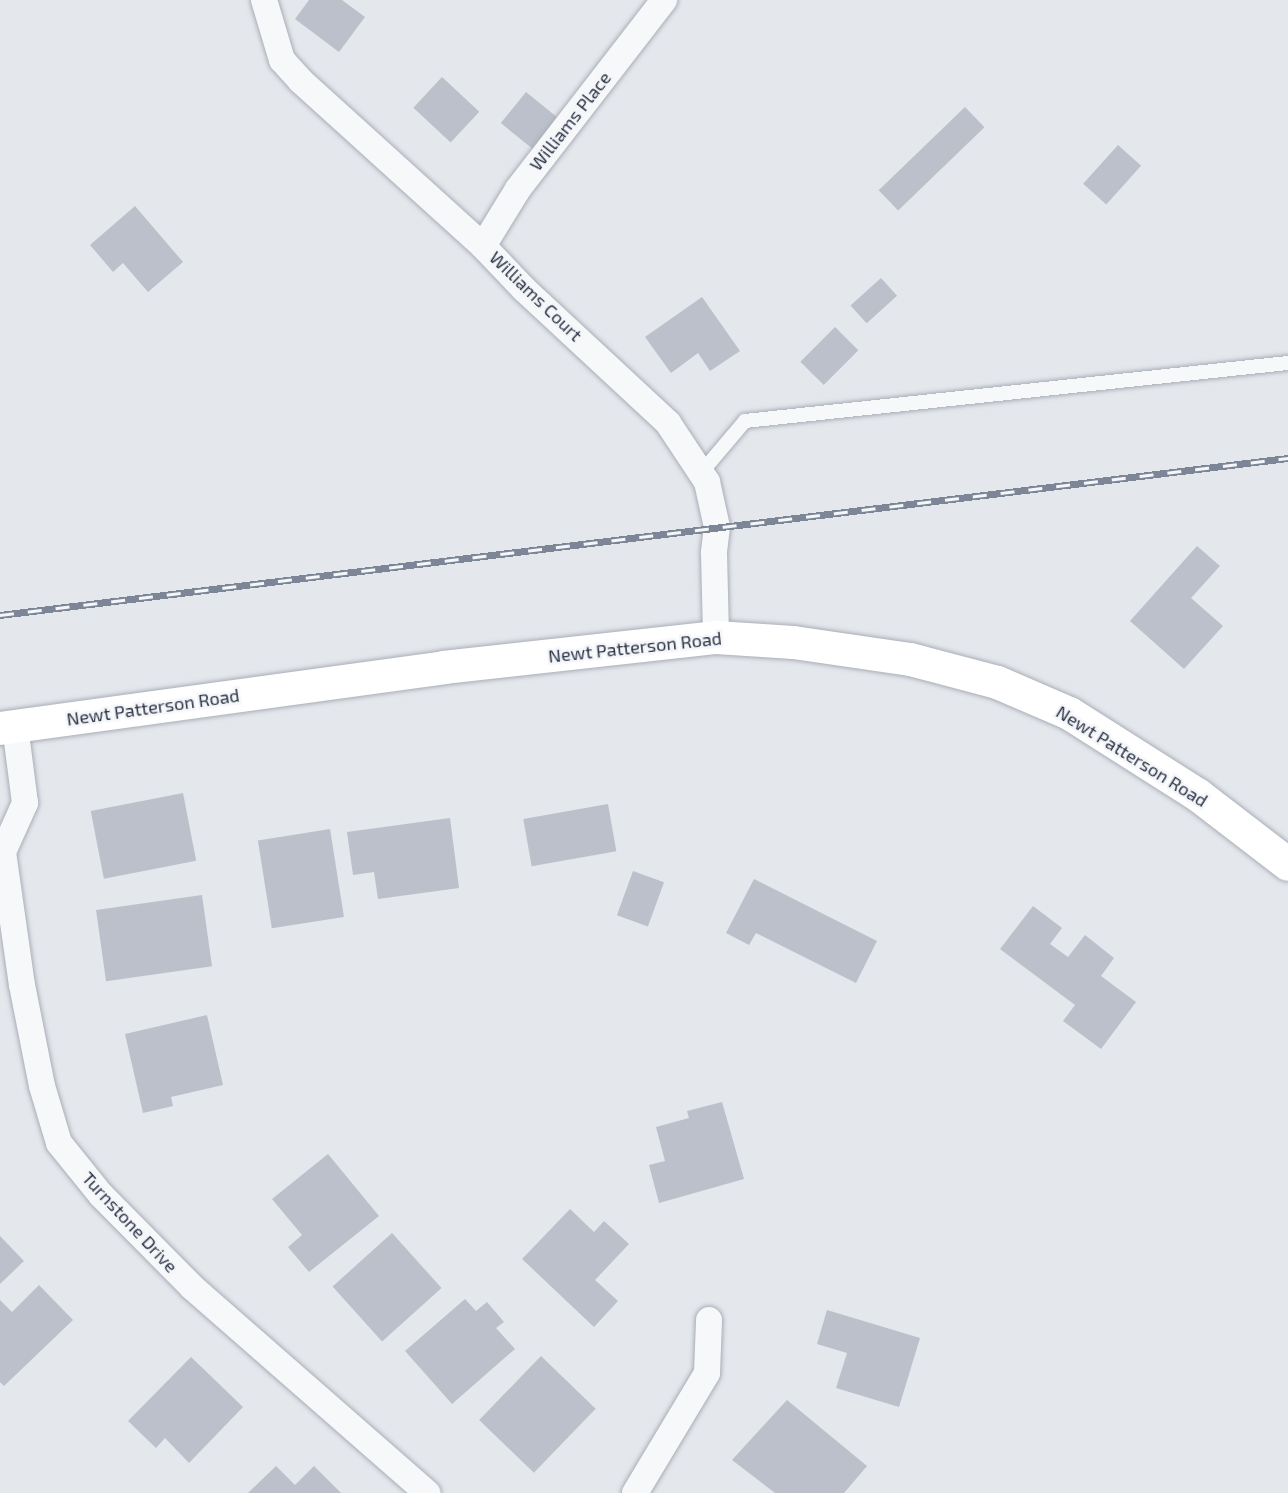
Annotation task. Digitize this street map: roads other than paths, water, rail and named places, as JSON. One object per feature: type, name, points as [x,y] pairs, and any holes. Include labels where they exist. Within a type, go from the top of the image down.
[{"type":"street","name":"Williams Court","points":[[264,0],[282,60],[301,81],[483,246],[524,289],[668,423],[707,482],[717,527],[714,553],[716,637]]},
{"type":"street","name":"Williams Place","points":[[483,246],[518,189],[664,0]]},
{"type":"street","name":"Newt Patterson Road","points":[[8,727],[443,667],[716,637],[793,642],[910,659],[997,682],[1069,713],[1198,795],[1288,864]]},
{"type":"street","name":"Turnstone Drive","points":[[8,727],[25,803],[2,850],[22,986],[42,1086],[59,1143],[101,1195],[192,1287],[427,1493]]},
{"type":"street","points":[[635,1493],[707,1373],[709,1320]]},
{"type":"lane","points":[[701,473],[745,421],[1288,363]]},
{"type":"railway","points":[[0,615],[1288,458]]}]
